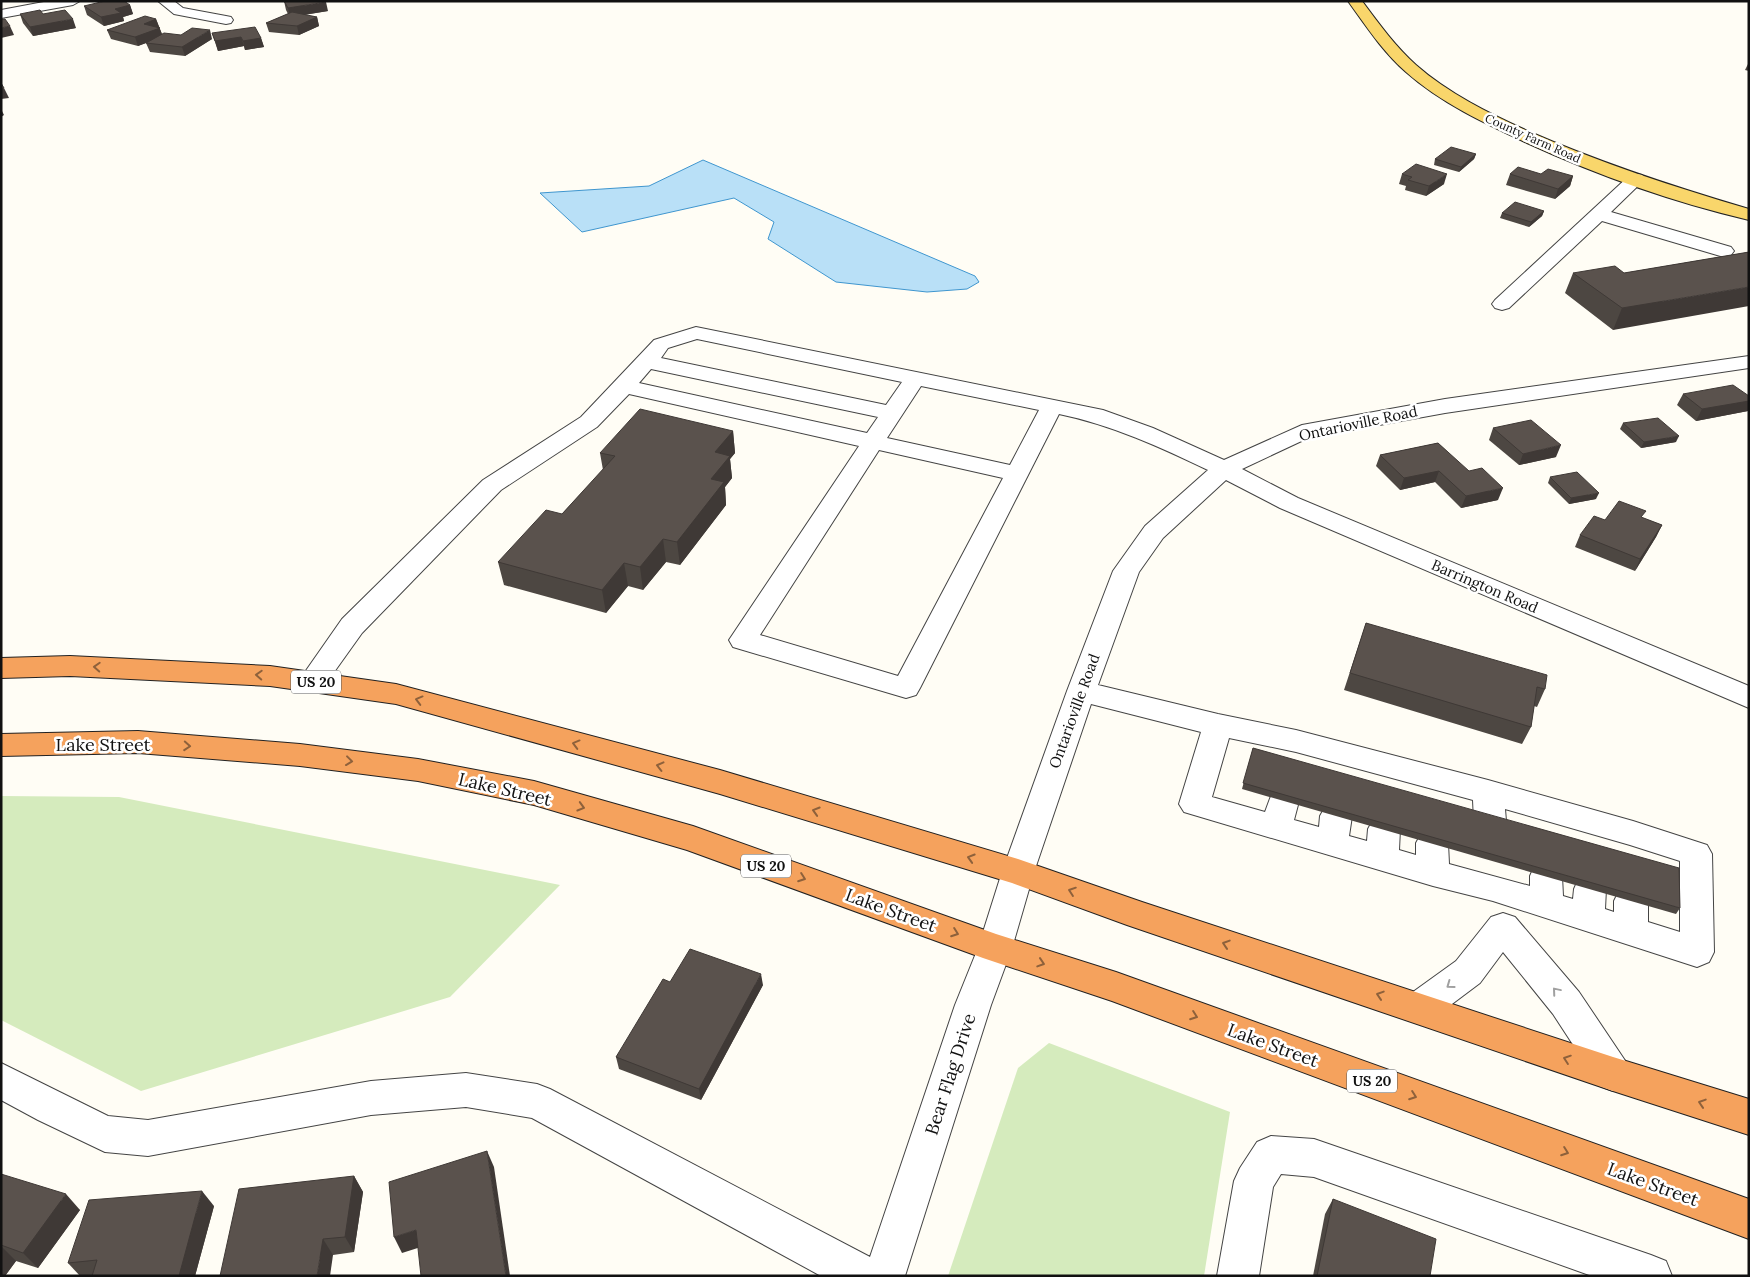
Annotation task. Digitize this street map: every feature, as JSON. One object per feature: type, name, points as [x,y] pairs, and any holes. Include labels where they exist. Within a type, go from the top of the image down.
[{"type":"highway","name":"US 20","points":[[1,668],[80,666],[270,676],[396,694],[720,782],[1018,872],[1139,915],[1613,1074],[1749,1117]]},
{"type":"highway","name":"Lake Street","points":[[1,745],[138,742],[300,755],[418,770],[524,791],[693,839],[994,948],[1116,987],[1749,1220]]},
{"type":"main road","name":"County Farm Road","points":[[1355,1],[1397,55],[1422,77],[1454,100],[1475,112],[1553,148],[1636,180],[1749,215]]},
{"type":"street","points":[[1,14],[73,1]]},
{"type":"street","points":[[165,1],[179,11],[226,20]]},
{"type":"street","points":[[1502,304],[1636,180]]},
{"type":"street","points":[[1599,214],[1724,251]]},
{"type":"street","name":"Barrington Road","points":[[312,682],[352,626],[492,485],[589,422],[624,386],[660,344],[696,333],[1095,415],[1137,429],[1225,468],[1289,503],[1749,698]]},
{"type":"street","points":[[646,360],[892,413]]},
{"type":"street","name":"Ontarioville Road","points":[[1018,872],[1081,691],[1126,571],[1154,532],[1225,468],[1302,432],[1445,406],[1749,362]]},
{"type":"street","points":[[915,378],[743,640],[906,688],[1052,406]]},
{"type":"street","points":[[624,386],[1017,474]]},
{"type":"street","points":[[1081,691],[1218,725],[1294,753],[1633,847],[1696,854],[1697,952],[1631,916],[1492,874],[1280,814],[1195,804],[1218,725]]},
{"type":"street","name":"Bear Flag Drive","points":[[884,1276],[1018,872]]},
{"type":"street","points":[[1492,874],[1503,927],[1566,1004],[1613,1074]]},
{"type":"street","points":[[1419,1008],[1468,972],[1503,927]]},
{"type":"street","points":[[1,1080],[105,1134],[148,1138],[371,1098],[466,1090],[538,1101],[863,1276]]},
{"type":"street","points":[[1238,1276],[1254,1181],[1272,1155],[1314,1158],[1651,1276]]},
{"type":"green space","points":[[1,796],[119,797],[560,885],[450,997],[141,1091],[1,1020]]},
{"type":"green space","points":[[1049,1043],[1230,1112],[1204,1276],[948,1276],[1018,1068]]},
{"type":"water","points":[[703,160],[975,276],[979,282],[967,289],[927,292],[836,282],[768,239],[774,222],[734,198],[582,232],[540,193],[649,186]]},
{"type":"building","points":[[105,1],[124,1],[130,5],[115,9],[121,13],[101,17],[84,6]]},
{"type":"building","points":[[284,1],[325,1],[326,2],[288,8]]},
{"type":"building","points":[[40,10],[43,14],[65,10],[73,19],[30,27],[20,14]]},
{"type":"building","points":[[292,12],[317,17],[297,26],[266,23]]},
{"type":"building","points":[[145,16],[156,19],[144,24],[160,28],[135,37],[107,30]]},
{"type":"building","points":[[1,19],[5,19],[10,26],[1,28]]},
{"type":"building","points":[[255,27],[261,38],[243,41],[241,37],[215,41],[212,33]]},
{"type":"building","points":[[192,28],[210,30],[182,47],[146,43],[164,33],[181,35]]},
{"type":"building","points":[[1451,147],[1476,154],[1461,167],[1435,159]]},
{"type":"building","points":[[1416,164],[1447,174],[1429,186],[1408,180],[1412,177],[1402,174]]},
{"type":"building","points":[[1518,167],[1541,174],[1548,169],[1573,176],[1558,189],[1510,174]]},
{"type":"building","points":[[1515,202],[1544,211],[1531,222],[1502,213]]},
{"type":"building","points":[[1749,252],[1749,287],[1622,308],[1573,273],[1615,266],[1624,273]]},
{"type":"building","points":[[1733,385],[1749,396],[1749,401],[1702,409],[1683,394]]},
{"type":"building","points":[[640,409],[733,431],[715,452],[730,456],[711,479],[724,482],[677,542],[663,539],[640,567],[624,563],[602,590],[498,562],[546,510],[562,514],[615,456],[600,453]]},
{"type":"building","points":[[1658,418],[1679,436],[1644,442],[1623,423]]},
{"type":"building","points":[[1531,420],[1561,445],[1523,454],[1493,428]]},
{"type":"building","points":[[1438,443],[1469,471],[1482,468],[1503,488],[1466,496],[1439,471],[1404,478],[1380,455]]},
{"type":"building","points":[[1577,472],[1599,493],[1571,498],[1550,477]]},
{"type":"building","points":[[1619,501],[1646,511],[1641,517],[1662,525],[1640,559],[1580,535],[1594,516],[1605,520]]},
{"type":"building","points":[[1366,623],[1547,675],[1545,689],[1537,687],[1531,727],[1350,673]]},
{"type":"building","points":[[1253,748],[1679,868],[1680,908],[1243,783]]},
{"type":"building","points":[[690,949],[761,974],[699,1089],[616,1057],[663,979],[670,982]]},
{"type":"building","points":[[487,1151],[506,1276],[421,1276],[416,1230],[394,1237],[389,1182]]},
{"type":"building","points":[[1,1174],[66,1194],[23,1253],[1,1245]]},
{"type":"building","points":[[354,1176],[345,1237],[323,1239],[317,1276],[220,1276],[239,1189]]},
{"type":"building","points":[[202,1191],[179,1276],[92,1276],[97,1260],[68,1263],[89,1200]]},
{"type":"building","points":[[1333,1199],[1436,1239],[1430,1276],[1317,1276]]}]
